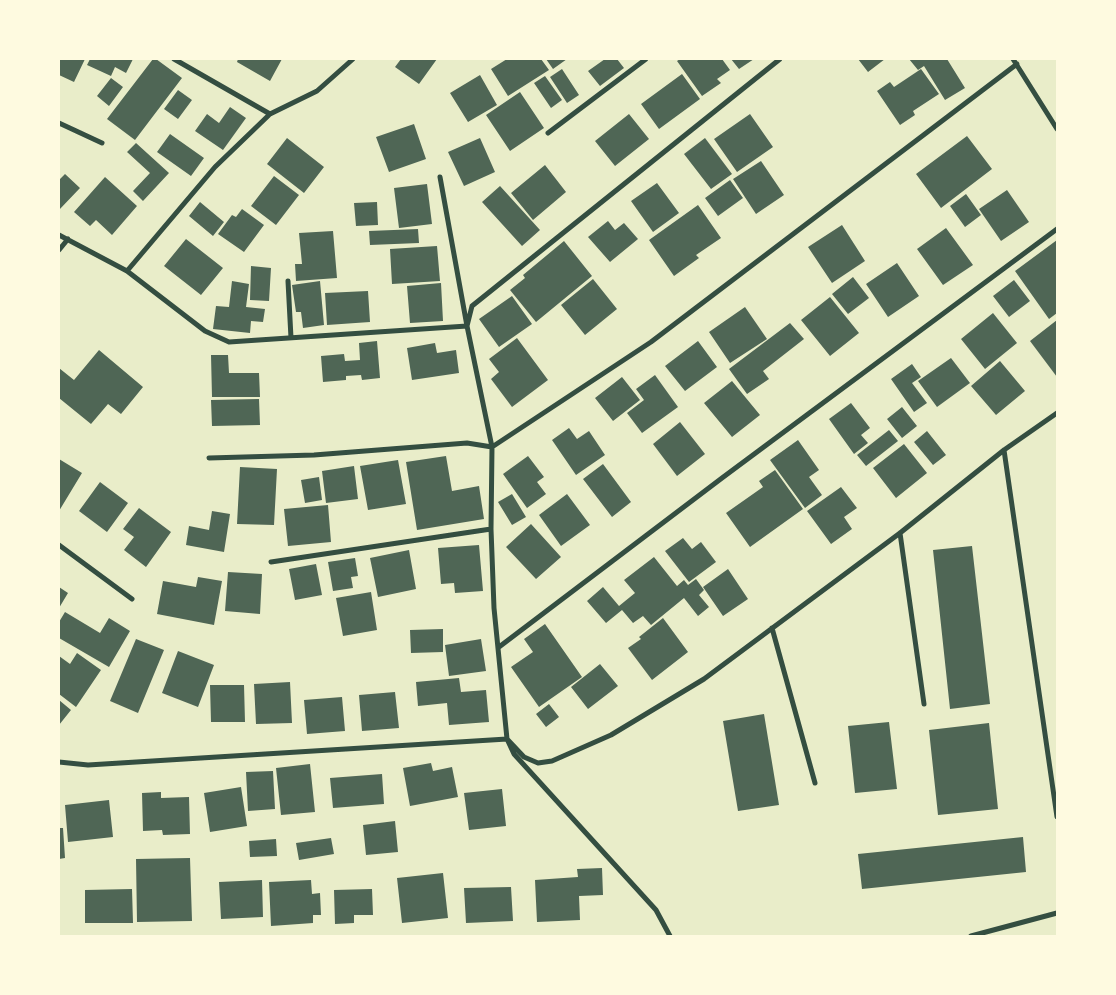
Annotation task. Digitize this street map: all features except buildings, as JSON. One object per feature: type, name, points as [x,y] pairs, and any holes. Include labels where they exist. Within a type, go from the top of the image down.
[{"type":"street","points":[[174,59],[270,114]]},
{"type":"street","points":[[127,270],[215,168],[270,114],[317,91],[353,59]]},
{"type":"street","points":[[548,133],[646,59]]},
{"type":"street","points":[[467,326],[472,306],[780,59]]},
{"type":"street","points":[[209,458],[314,455],[468,443],[492,448],[651,342],[1015,61],[1057,129]]},
{"type":"street","points":[[59,123],[102,143]]},
{"type":"street","points":[[440,177],[467,326],[492,448],[491,529],[494,608],[507,739],[514,754],[656,910],[670,936]]},
{"type":"street","points":[[499,647],[722,478],[1057,229]]},
{"type":"street","points":[[59,235],[127,270],[206,331],[229,342],[467,326]]},
{"type":"street","points":[[59,250],[68,238]]},
{"type":"street","points":[[288,281],[291,338]]},
{"type":"street","points":[[507,739],[524,757],[538,763],[552,761],[611,735],[661,707],[704,680],[900,533],[1004,450],[1057,414]]},
{"type":"street","points":[[1004,450],[1057,817]]},
{"type":"street","points":[[271,562],[491,529]]},
{"type":"street","points":[[900,533],[924,704]]},
{"type":"street","points":[[59,545],[132,599]]},
{"type":"street","points":[[772,628],[816,782]]},
{"type":"street","points":[[59,762],[88,765],[507,739]]},
{"type":"street","points":[[971,936],[1057,913]]}]
